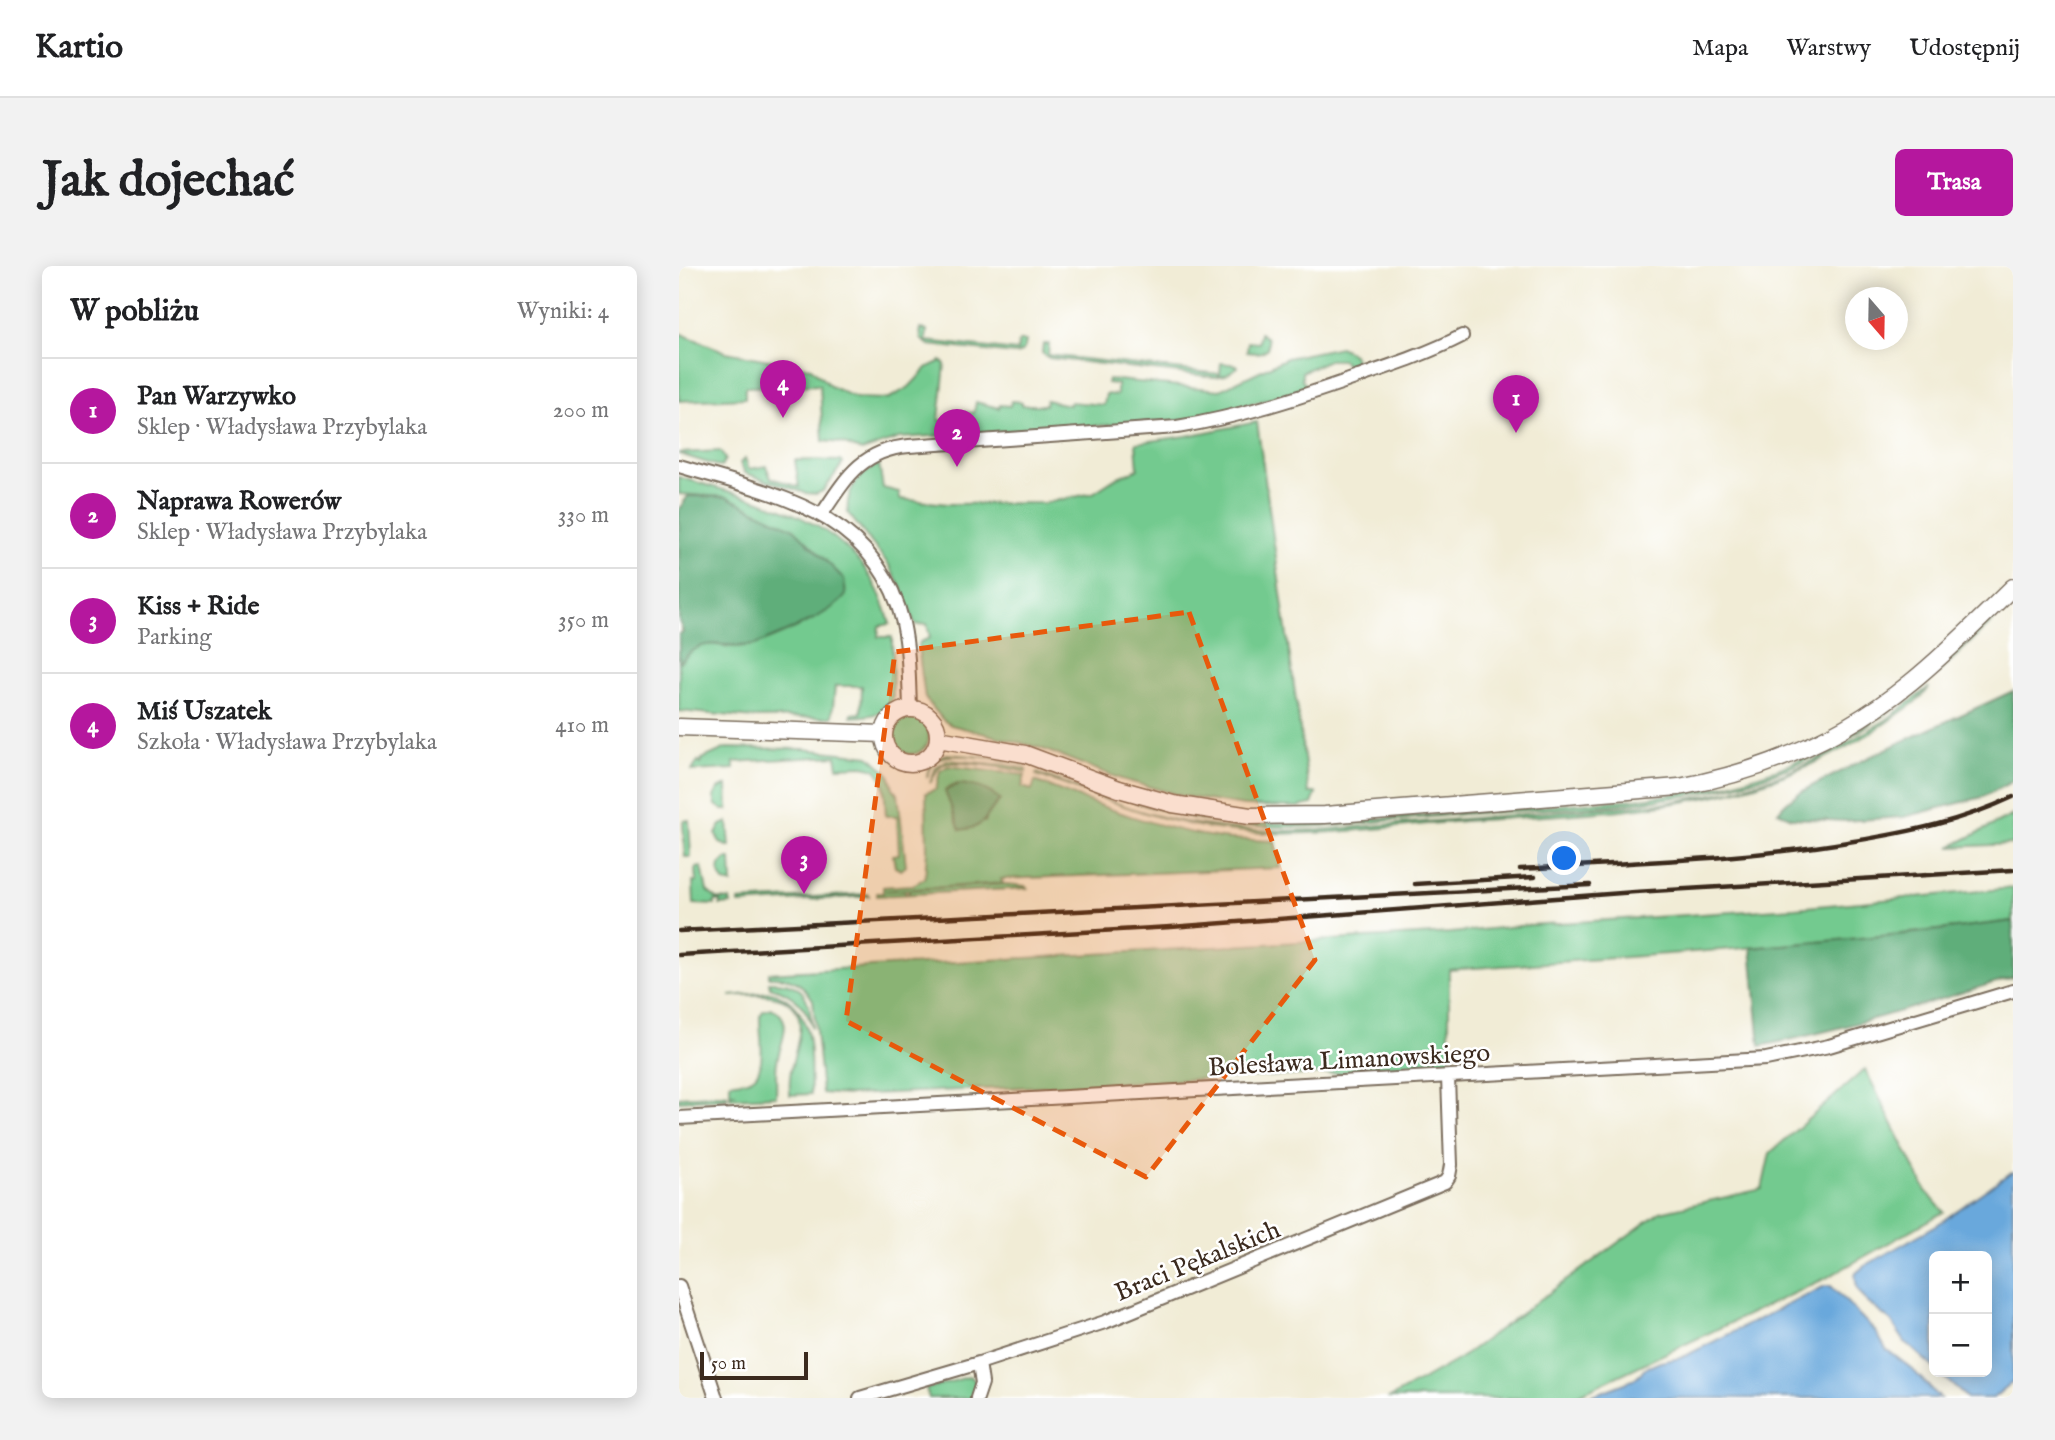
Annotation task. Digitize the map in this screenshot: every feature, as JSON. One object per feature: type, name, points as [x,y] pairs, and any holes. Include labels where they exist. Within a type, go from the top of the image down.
[{"type":"street","points":[[822,514],[858,466],[887,450],[909,446],[1177,427],[1215,421],[1314,393],[1405,361],[1462,336]]},
{"type":"street","points":[[679,466],[789,499],[822,514],[863,546],[890,587],[905,636],[910,709]]},
{"type":"street","points":[[938,739],[1025,754],[1119,789],[1173,804],[1250,816],[1306,816],[1679,787],[1719,779],[1767,764],[1813,745],[1862,718],[1923,672],[2013,587]]},
{"type":"street","points":[[910,709],[924,711],[933,718],[938,729],[938,739],[934,751],[928,757],[920,762],[906,763],[890,753],[884,734],[892,717],[901,710],[910,709]]},
{"type":"street","points":[[679,727],[884,734]]},
{"type":"street","name":"Bolesława Limanowskiego","points":[[679,1118],[1783,1057],[1829,1046],[2013,991]]},
{"type":"street","name":"Braci Pękalskich","points":[[860,1398],[1104,1322],[1445,1182],[1451,1165],[1448,1077]]},
{"type":"street","points":[[679,1286],[716,1398]]},
{"type":"street","points":[[977,1398],[982,1383],[979,1363]]},
{"type":"highlighted area","points":[[1189,612],[1315,960],[1146,1177],[846,1021],[895,652]]},
{"type":"green space","points":[[920,329],[927,330],[926,341],[1017,351],[1019,341],[1026,341],[1023,350],[1015,354],[929,345],[921,339]]},
{"type":"green space","points":[[679,333],[726,352],[811,368],[830,386],[856,398],[887,399],[909,387],[928,367],[941,361],[945,364],[939,420],[962,425],[964,412],[974,413],[976,402],[999,408],[1000,405],[1010,406],[1011,401],[1022,402],[1022,405],[1045,405],[1046,400],[1069,405],[1070,402],[1104,405],[1106,394],[1117,395],[1117,384],[1107,383],[1108,379],[1220,390],[1287,358],[1340,347],[1353,354],[1357,367],[1349,372],[1342,360],[1329,360],[1302,372],[1302,380],[1306,385],[1300,391],[1190,420],[899,438],[862,451],[842,443],[823,441],[820,385],[745,387],[745,398],[679,401]]},
{"type":"green space","points":[[1260,333],[1267,338],[1266,350],[1247,352],[1248,342],[1259,343]]},
{"type":"green space","points":[[1043,344],[1049,344],[1048,355],[1220,374],[1221,363],[1238,367],[1225,375],[1215,377],[1049,358],[1042,353]]},
{"type":"green space","points":[[1257,422],[1309,793],[1316,793],[1312,804],[1298,807],[1244,806],[1182,796],[1121,779],[1040,748],[951,725],[943,720],[925,698],[918,647],[920,642],[930,638],[927,624],[917,625],[914,622],[903,591],[889,565],[848,513],[851,490],[860,478],[879,464],[883,488],[899,492],[900,499],[948,504],[1046,503],[1093,493],[1118,477],[1138,469],[1136,443]]},
{"type":"green space","points":[[720,451],[725,459],[721,467],[679,454],[679,453]]},
{"type":"green space","points":[[745,458],[749,469],[766,466],[771,478],[799,487],[795,460],[843,463],[823,491],[816,494],[805,493],[745,473],[740,463]]},
{"type":"green space","points":[[679,477],[746,497],[809,521],[836,538],[859,561],[877,589],[890,624],[879,626],[878,637],[892,637],[893,697],[886,708],[870,715],[851,717],[852,714],[861,713],[862,686],[835,686],[832,717],[755,718],[679,711],[679,663],[689,653],[705,644],[744,646],[798,627],[825,612],[844,579],[794,529],[727,497],[679,494]]},
{"type":"green space","points":[[688,496],[727,497],[794,529],[844,579],[846,595],[817,617],[755,645],[706,645],[679,663],[679,634],[683,632],[679,621],[679,509]]},
{"type":"green space","points":[[2013,598],[2013,602],[1935,676],[1937,670]]},
{"type":"green space","points":[[1925,684],[1890,711],[1853,735],[1815,756],[1775,773],[1697,794],[1573,808],[1339,825],[1283,827],[1228,824],[1179,815],[1133,802],[1040,769],[1141,804],[1184,815],[1249,823],[1320,823],[1648,798],[1727,785],[1778,769],[1827,747],[1885,713]]},
{"type":"green space","points":[[1929,687],[1917,700],[1890,720],[1839,751],[1786,775],[1733,791],[1679,802],[1624,810],[1338,832],[1253,832],[1224,830],[1176,821],[1129,808],[1036,775],[1037,773],[1121,805],[1179,821],[1249,830],[1320,830],[1666,803],[1731,791],[1784,774],[1828,754],[1886,720]]},
{"type":"green space","points":[[2013,691],[2013,781],[1983,797],[1904,817],[1844,821],[1792,818],[1778,812],[1790,800],[1812,786]]},
{"type":"green space","points":[[911,718],[924,723],[929,736],[924,749],[911,754],[898,749],[893,736],[898,723]]},
{"type":"green space","points":[[726,748],[803,749],[869,756],[889,774],[898,794],[906,866],[901,870],[895,867],[893,855],[899,854],[897,816],[886,816],[884,783],[876,769],[863,766],[838,767],[836,756],[734,762],[734,769],[692,771],[698,761],[700,764],[702,759]]},
{"type":"green space","points":[[946,754],[1010,759],[1026,765],[981,757],[945,757],[934,763],[927,777],[932,762]]},
{"type":"green space","points":[[947,760],[1006,765],[1026,769],[1026,772],[948,763],[940,767],[930,783],[936,767]]},
{"type":"green space","points":[[948,766],[1025,775],[1022,787],[1032,790],[1035,781],[1173,829],[1221,838],[1275,841],[1280,868],[1001,879],[1003,883],[885,891],[905,890],[905,893],[908,893],[909,890],[1007,884],[1027,888],[877,896],[877,893],[883,893],[883,887],[913,885],[925,878],[926,793],[936,789],[940,771]],"holes":[[[958,784],[990,809],[985,822],[945,791]]]},
{"type":"green space","points":[[958,784],[980,788],[1000,800],[981,824],[969,829],[960,830],[945,791]]},
{"type":"green space","points":[[727,785],[728,810],[723,810],[716,805],[714,797],[718,789]]},
{"type":"green space","points":[[2013,815],[2013,844],[1950,847]]},
{"type":"green space","points":[[689,820],[691,857],[685,857],[683,821]]},
{"type":"green space","points":[[728,822],[730,847],[720,843],[716,834],[721,825]]},
{"type":"green space","points":[[726,859],[731,859],[732,884],[724,882],[719,873],[720,865]]},
{"type":"green space","points":[[702,867],[707,891],[717,899],[730,900],[731,904],[720,905],[720,901],[715,901],[715,905],[694,904],[693,882],[697,882],[696,868]]},
{"type":"green space","points":[[2013,888],[2013,921],[1802,943],[1449,970],[1449,1068],[849,1095],[822,1093],[813,1000],[795,981],[769,977],[769,973],[1451,933],[1529,925],[1795,908]]},
{"type":"green space","points":[[869,896],[739,904],[739,901]]},
{"type":"green space","points":[[2013,921],[2013,977],[1856,1024],[1760,1046],[1751,948]]},
{"type":"green space","points":[[769,982],[790,984],[803,993],[807,1000],[812,1028],[810,1020],[797,1001],[770,987]]},
{"type":"green space","points":[[771,992],[786,999],[796,1008],[803,1020],[810,1048],[811,1094],[790,1095],[791,1069],[799,1034],[799,1019],[795,1009],[778,997],[730,996]]},
{"type":"green space","points":[[771,1008],[779,1013],[785,1025],[776,1066],[776,1096],[730,1098],[730,1095],[736,1093],[730,1093],[730,1083],[750,1079],[760,1067],[760,1016],[763,1011]]},
{"type":"green space","points":[[1865,1069],[1926,1191],[1944,1212],[1826,1278],[1571,1398],[1390,1398],[1459,1359],[1660,1212],[1762,1189],[1770,1153]]},
{"type":"green space","points":[[727,1094],[727,1098],[679,1101],[679,1097]]},
{"type":"green space","points":[[971,1376],[976,1383],[973,1398],[929,1398],[926,1389]]},
{"type":"water","points":[[2013,1172],[2013,1382],[1993,1398],[1967,1398],[1944,1377],[1992,1377],[1992,1251],[1929,1251],[1929,1364],[1905,1342],[1891,1321],[1867,1302],[1857,1288],[1855,1274],[1863,1267],[1938,1224]]},
{"type":"water","points":[[1825,1286],[1831,1286],[1876,1332],[1886,1349],[1912,1369],[1940,1398],[1585,1398],[1633,1380],[1646,1368],[1660,1362],[1681,1358]]},
{"type":"railway","points":[[1520,869],[1687,860],[1875,838],[1935,825],[1975,813],[2013,797]]},
{"type":"railway","points":[[679,955],[1171,927],[1635,892],[2013,870]]},
{"type":"railway","points":[[1415,884],[1535,877]]},
{"type":"railway","points":[[679,931],[1590,885]]},
{"type":"place","name":"Miś Uszatek","points":[[783,418]]},
{"type":"place","name":"Pan Warzywko","points":[[1516,433]]},
{"type":"place","name":"Naprawa Rowerów","points":[[957,467]]},
{"type":"place","name":"Kiss + Ride","points":[[804,894]]}]
